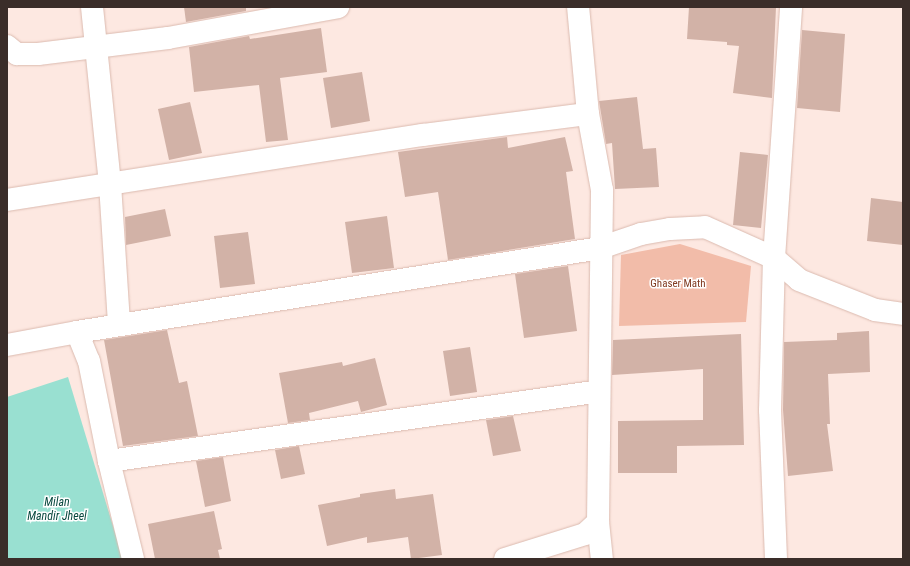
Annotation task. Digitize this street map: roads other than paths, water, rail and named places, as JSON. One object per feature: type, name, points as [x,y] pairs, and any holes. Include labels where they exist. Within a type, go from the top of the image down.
[{"type":"street","points":[[92,7],[98,47],[110,184],[119,325]]},
{"type":"street","points":[[7,46],[17,54],[98,47],[168,38],[338,7]]},
{"type":"street","points":[[578,7],[588,114],[602,190],[600,248],[598,522],[602,559]]},
{"type":"street","points":[[776,559],[770,410],[774,258],[791,7]]},
{"type":"street","points":[[7,200],[423,135],[588,114]]},
{"type":"street","points":[[7,345],[119,325],[600,248],[641,234],[670,229],[705,228],[774,258],[799,280],[875,310],[903,314]]},
{"type":"street","points":[[77,332],[89,361],[109,461],[133,559]]},
{"type":"street","points":[[109,461],[599,391]]},
{"type":"street","points":[[505,559],[585,534],[598,522]]},
{"type":"water","name":"Milan Mandir Jheel","points":[[68,377],[123,559],[7,559],[7,397]]},
{"type":"park label","name":"Ghaser Math","points":[[678,284]]}]
